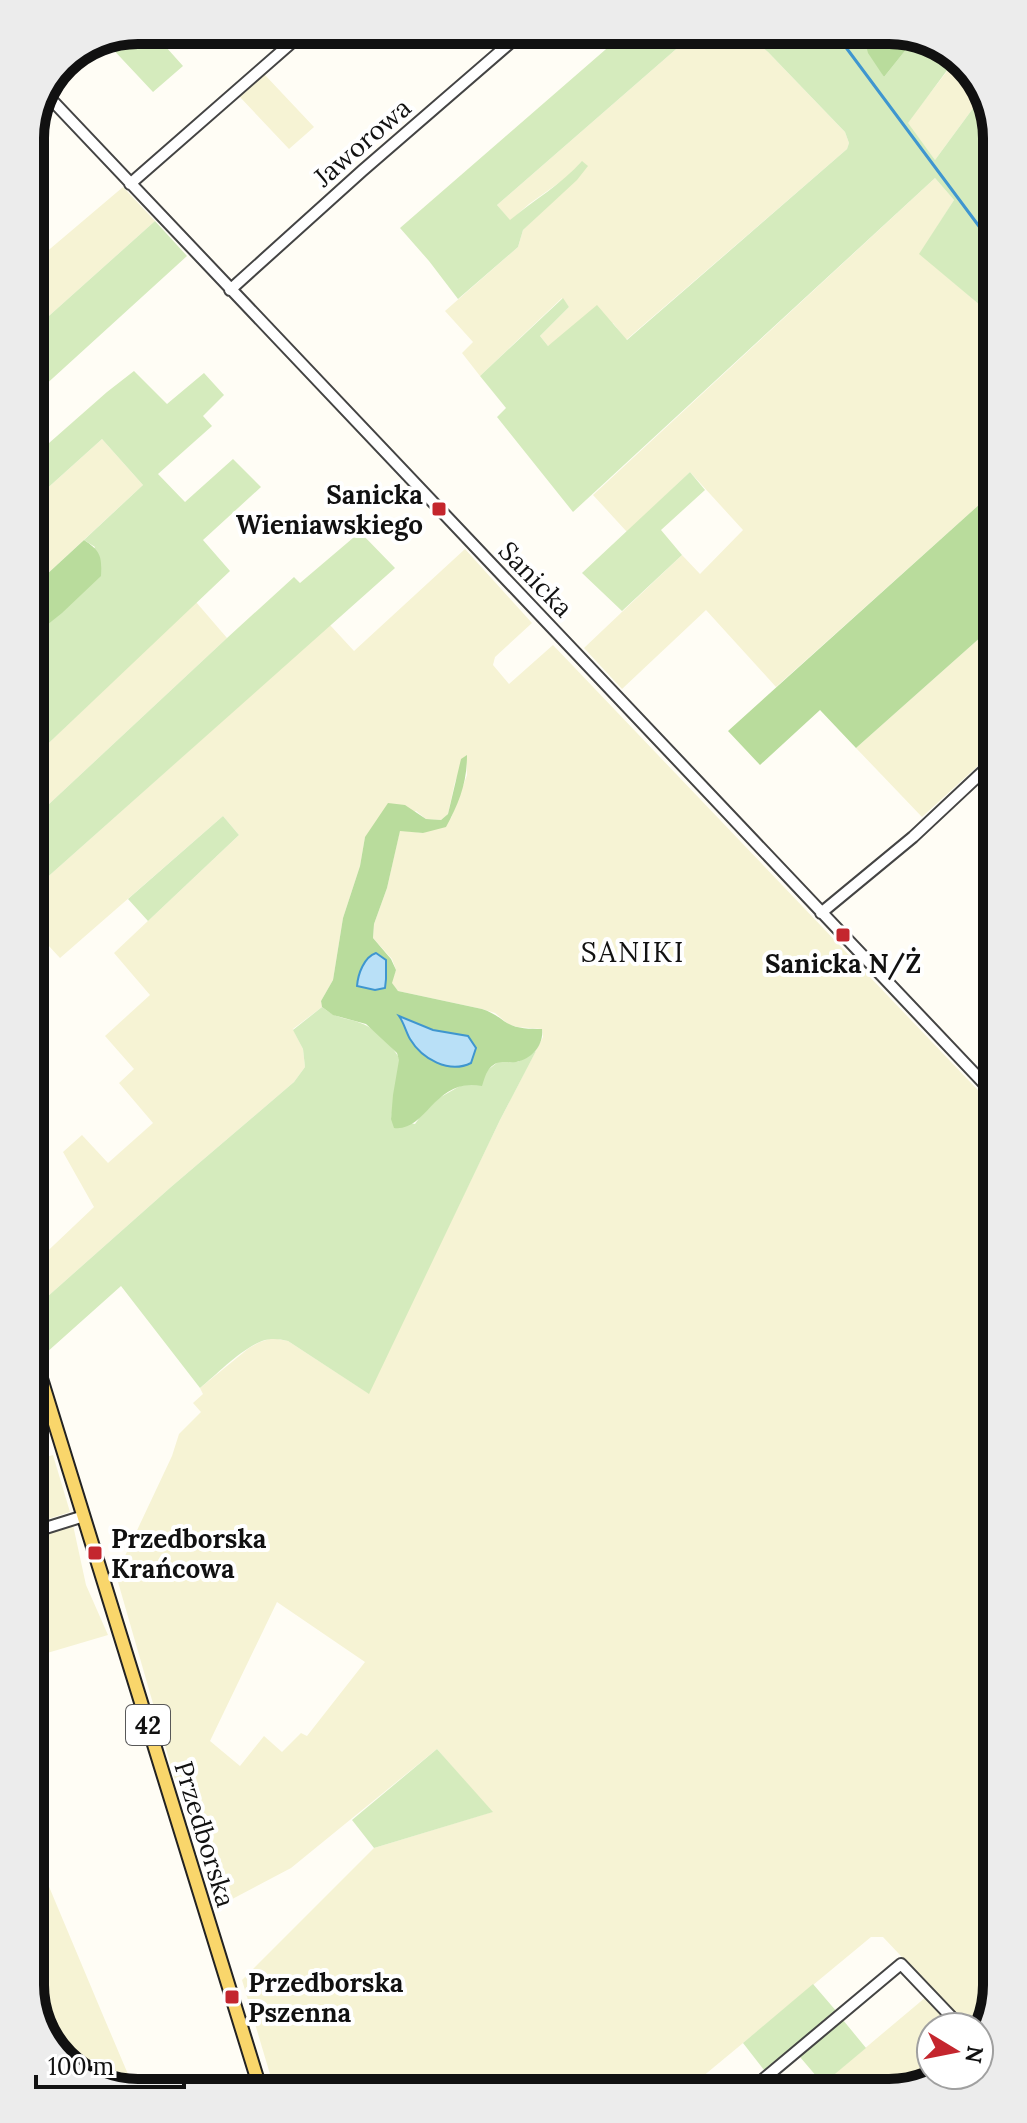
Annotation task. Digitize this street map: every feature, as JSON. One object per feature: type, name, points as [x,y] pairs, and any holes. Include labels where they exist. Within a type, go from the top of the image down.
[{"type":"main road","name":"Przedborska","points":[[44,1388],[257,2079]]},
{"type":"street","points":[[130,184],[290,44]]},
{"type":"street","name":"Jaworowa","points":[[230,290],[509,44]]},
{"type":"street","name":"Sanicka","points":[[52,101],[983,1083]]},
{"type":"street","points":[[821,913],[913,837],[983,771]]},
{"type":"street","points":[[44,1528],[84,1516]]},
{"type":"street","points":[[764,2079],[901,1964],[946,2011]]},
{"type":"shaded area","points":[[682,44],[759,44],[845,132],[849,143],[847,149],[626,340],[613,323],[548,346],[540,336],[569,307],[562,298],[480,376],[462,353],[473,342],[445,311],[518,247],[523,230],[548,206],[582,161],[570,175],[510,221],[497,205]]},
{"type":"shaded area","points":[[950,67],[976,102],[935,160],[907,123]]},
{"type":"shaded area","points":[[265,75],[314,127],[289,149],[239,96]]},
{"type":"shaded area","points":[[935,178],[954,200],[920,254],[983,308],[983,501],[776,687],[706,610],[622,689],[584,648],[682,555],[700,574],[743,530],[690,472],[627,532],[593,495]]},
{"type":"shaded area","points":[[123,187],[155,221],[44,320],[44,254]]},
{"type":"shaded area","points":[[102,439],[143,485],[44,577],[44,491]]},
{"type":"shaded area","points":[[465,549],[532,623],[495,657],[493,665],[509,684],[553,645],[983,1096],[983,1985],[979,2011],[953,2011],[883,1937],[871,1937],[700,2079],[271,2079],[242,1980],[374,1848],[492,1812],[437,1749],[291,1868],[219,1906],[177,1787],[116,1575],[172,1456],[179,1434],[201,1412],[193,1403],[203,1394],[200,1388],[249,1348],[272,1338],[288,1341],[368,1393],[543,1037],[542,1029],[517,1027],[482,1009],[398,991],[391,983],[396,970],[392,959],[373,938],[374,924],[387,888],[400,830],[423,833],[451,818],[467,775],[466,756],[455,782],[448,814],[441,820],[426,819],[416,811],[365,837],[360,866],[343,918],[333,980],[321,1001],[322,1007],[293,1029],[303,1049],[305,1067],[294,1082],[44,1300],[44,1254],[94,1207],[63,1152],[82,1135],[108,1163],[153,1123],[119,1083],[134,1069],[105,1036],[150,995],[114,953],[239,835],[223,816],[60,958],[44,941],[44,880],[330,625],[354,651]],"holes":[[[277,1602],[365,1662],[307,1736],[301,1733],[282,1752],[264,1736],[240,1766],[210,1741]]]},
{"type":"shaded area","points":[[196,602],[227,638],[44,809],[44,747]]},
{"type":"shaded area","points":[[983,635],[983,761],[922,817],[856,748]]},
{"type":"shaded area","points":[[53,1455],[70,1512],[44,1520],[44,1458]]},
{"type":"shaded area","points":[[73,1525],[86,1585],[108,1635],[44,1654],[44,1534]]},
{"type":"shaded area","points":[[44,1875],[130,2079],[96,2069],[76,2056],[51,2021],[44,1985]]},
{"type":"shaded area","points":[[926,1997],[940,2011],[915,2011],[915,2075],[889,2079],[828,2079]]},
{"type":"green space","points":[[170,44],[166,47],[183,66],[153,92],[112,48]]},
{"type":"green space","points":[[612,44],[682,44],[497,205],[510,220],[557,185],[582,161],[588,166],[523,230],[518,247],[458,299],[400,228]]},
{"type":"green space","points":[[759,44],[867,44],[884,77],[908,46],[931,54],[950,66],[908,123],[935,160],[976,104],[983,138],[983,308],[919,254],[954,200],[935,178],[573,512],[497,417],[506,408],[480,376],[563,298],[569,307],[540,336],[548,346],[597,305],[627,340],[847,149],[849,143],[845,132]]},
{"type":"green space","points":[[866,44],[908,46],[884,77]]},
{"type":"green space","points":[[155,221],[187,256],[44,386],[44,320]]},
{"type":"green space","points":[[134,371],[167,404],[204,373],[224,395],[203,416],[212,426],[158,474],[185,502],[233,459],[261,487],[203,540],[230,571],[44,748],[44,623],[95,547],[84,540],[143,485],[102,439],[44,491],[44,447]]},
{"type":"green space","points":[[690,472],[705,490],[661,530],[682,555],[622,611],[582,573]]},
{"type":"green space","points":[[983,501],[983,635],[856,748],[820,710],[760,765],[728,731]]},
{"type":"green space","points":[[360,532],[395,568],[44,880],[44,809],[294,577],[300,583]]},
{"type":"green space","points":[[84,540],[99,555],[101,576],[44,627],[44,577]]},
{"type":"green space","points":[[467,755],[466,775],[446,827],[423,833],[400,831],[387,888],[374,924],[373,938],[391,959],[396,970],[392,983],[398,991],[482,1009],[515,1026],[542,1029],[542,1035],[536,1050],[527,1058],[493,1065],[482,1086],[466,1085],[453,1089],[415,1122],[394,1128],[391,1119],[399,1060],[397,1053],[366,1024],[333,1015],[322,1007],[321,1001],[333,980],[343,918],[360,866],[365,837],[388,803],[405,805],[426,819],[441,820],[448,814],[461,759]]},
{"type":"green space","points":[[223,816],[239,835],[148,921],[128,899]]},
{"type":"green space","points":[[322,1007],[368,1026],[394,1050],[400,1060],[391,1119],[415,1124],[439,1098],[470,1084],[498,1062],[518,1062],[536,1051],[369,1394],[288,1341],[275,1339],[262,1341],[246,1350],[200,1388],[121,1286],[46,1353],[44,1300],[294,1082],[305,1067],[303,1049],[293,1030]]},
{"type":"green space","points":[[437,1749],[493,1812],[374,1848],[352,1820]]},
{"type":"green space","points":[[813,1984],[837,2012],[764,2070],[743,2043]]},
{"type":"green space","points":[[843,2020],[866,2048],[829,2079],[819,2079],[800,2057]]},
{"type":"water","points":[[376,953],[386,960],[385,988],[375,990],[357,986],[362,966]]},
{"type":"water","points":[[399,1016],[433,1030],[468,1036],[476,1048],[471,1063],[445,1066],[429,1058],[410,1039]]},
{"type":"waterway","points":[[843,44],[983,232]]},
{"type":"place","name":"Sanicka Wieniawskiego","points":[[439,509]]},
{"type":"place","name":"Sanicka N/Ż","points":[[843,935]]},
{"type":"place","name":"Przedborska Krańcowa","points":[[95,1553]]},
{"type":"place","name":"Przedborska Pszenna","points":[[232,1997]]},
{"type":"district","name":"SANIKI","points":[[633,952]]}]
